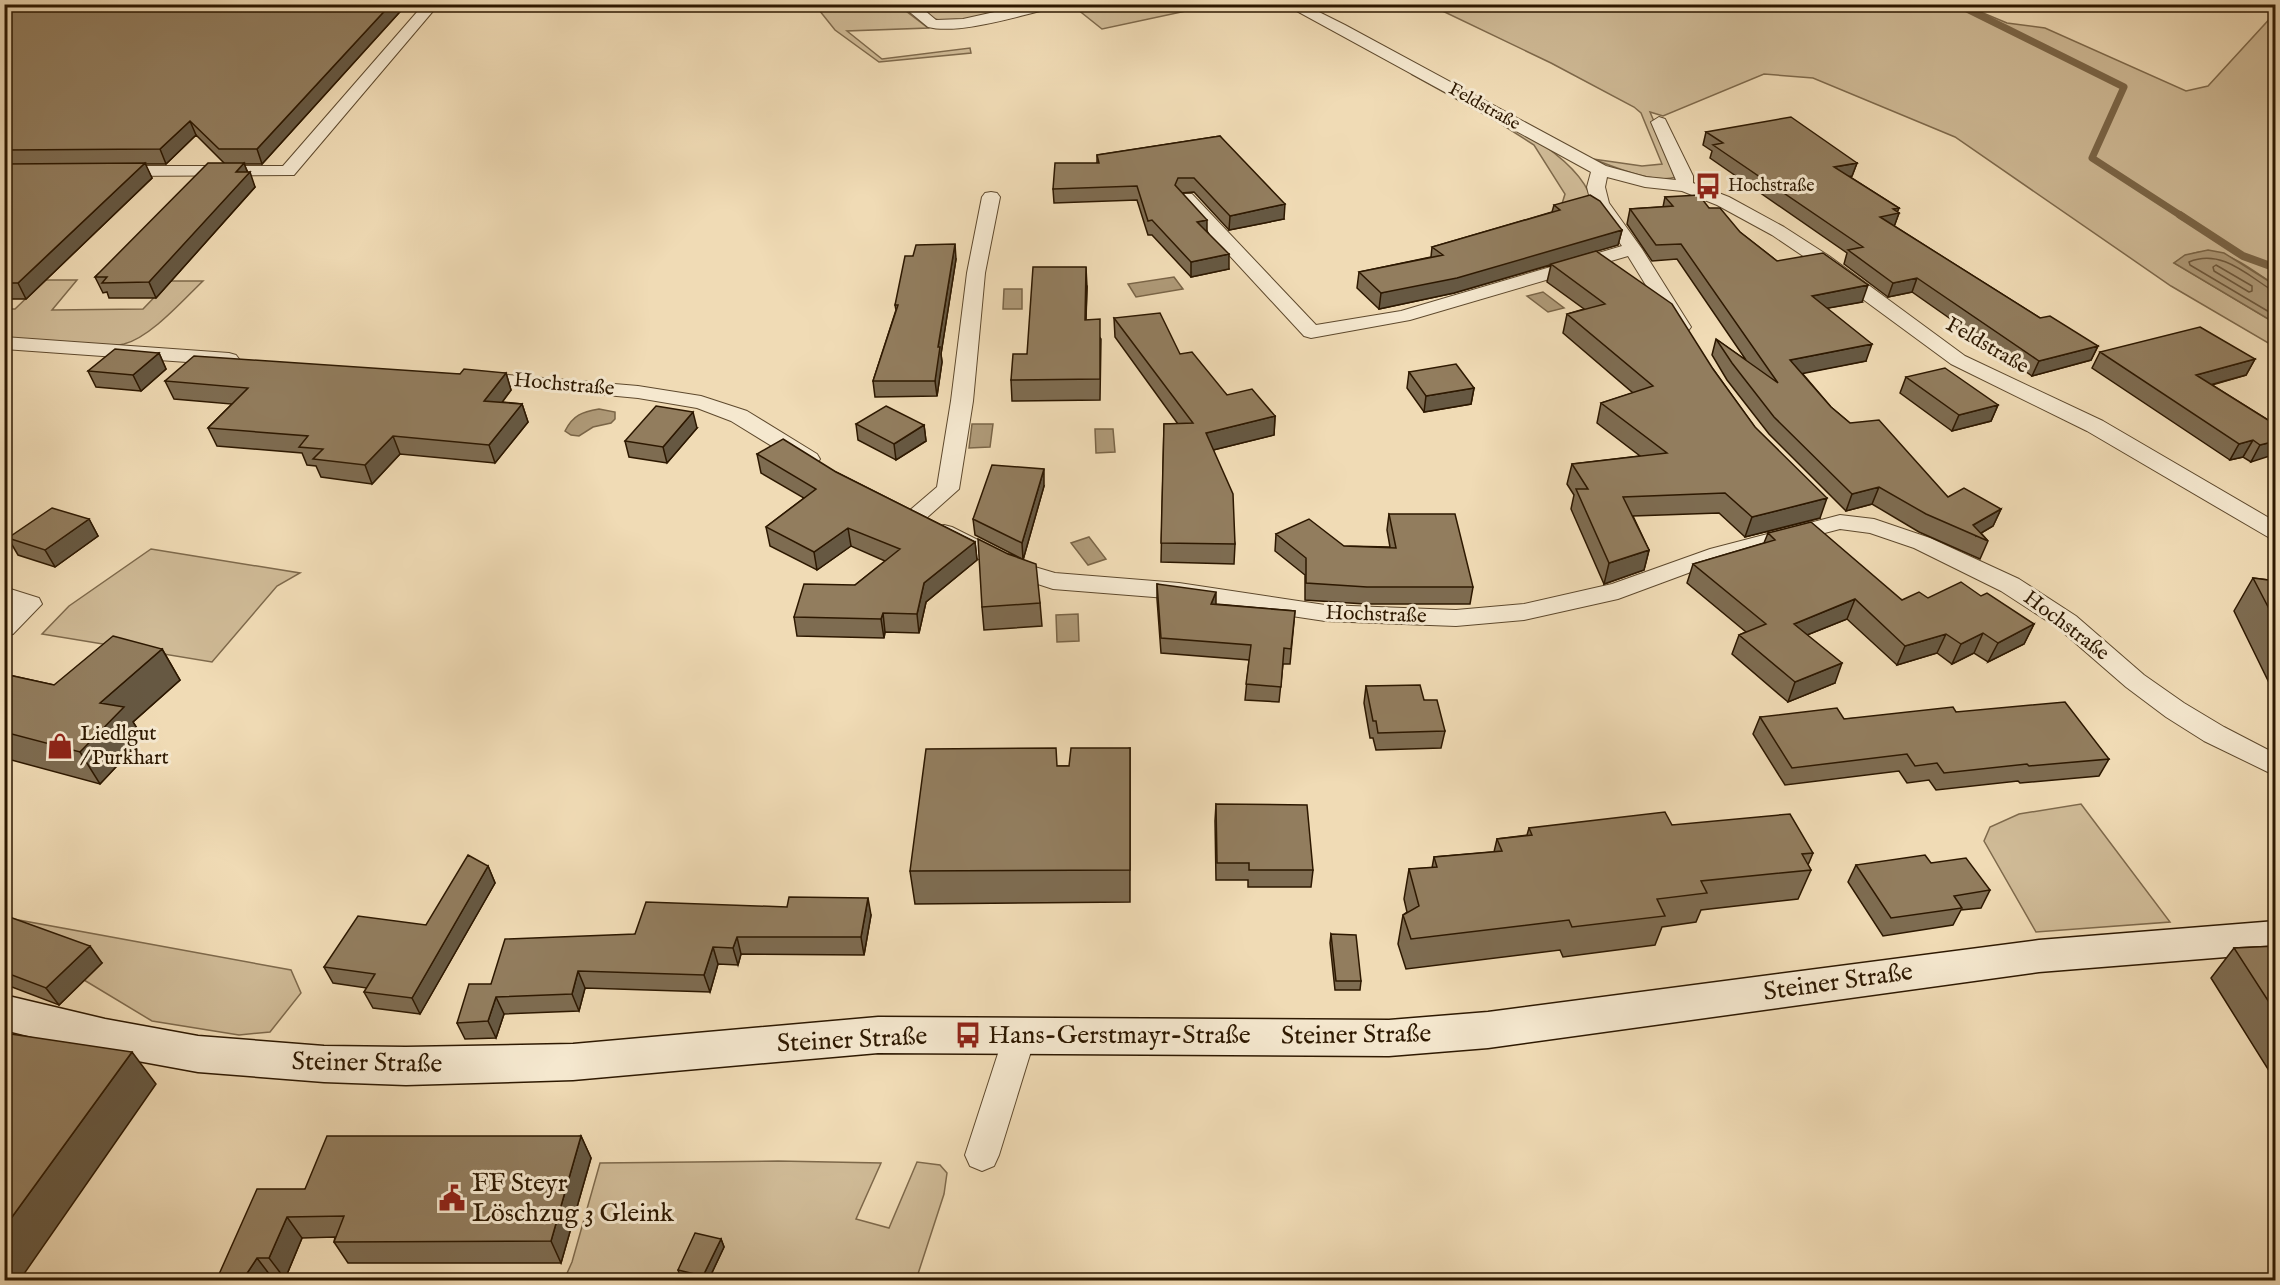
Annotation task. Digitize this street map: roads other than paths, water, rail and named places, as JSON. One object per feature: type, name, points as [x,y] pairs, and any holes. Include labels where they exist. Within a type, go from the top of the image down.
[{"type":"street","points":[[99,171],[288,171],[432,4]]},
{"type":"street","points":[[907,4],[933,24],[963,23],[1053,4]]},
{"type":"street","name":"Feldstraße","points":[[1291,4],[1340,28],[1600,170],[1645,182],[1685,186],[1723,201],[1778,231],[1974,369],[2095,426],[2276,532]]},
{"type":"street","points":[[1659,123],[1684,176],[1685,186]]},
{"type":"street","points":[[1600,170],[1596,187],[1600,203],[1633,249],[1692,345]]},
{"type":"street","name":"Hochstraße","points":[[991,197],[976,273],[962,401],[948,489],[905,512],[1019,570],[1053,581],[1179,591],[1325,613],[1456,618],[1524,612],[1618,591],[1832,514],[1894,532],[2010,585],[2067,622],[2135,681],[2175,710],[2214,734],[2276,766]]},
{"type":"street","points":[[1186,198],[1311,332],[1403,316],[1633,249]]},
{"type":"street","points":[[4,344],[246,360]]},
{"type":"street","name":"Hochstraße","points":[[455,376],[638,392],[701,402],[739,416],[830,472]]},
{"type":"street","points":[[4,595],[30,604],[4,628]]},
{"type":"street","name":"Steiner Straße","points":[[4,1012],[105,1037],[198,1054],[324,1064],[406,1066],[573,1062],[878,1035],[1389,1038],[1477,1031],[2039,956],[2276,937]]},
{"type":"street","points":[[982,1155],[1020,1035]]},
{"type":"water","points":[[2208,250],[2224,253],[2275,285],[2275,323],[2174,263],[2185,255]]},
{"type":"water","points":[[1174,277],[1183,289],[1136,297],[1128,284]]},
{"type":"water","points":[[1004,289],[1022,289],[1022,309],[1003,309]]},
{"type":"water","points":[[1543,292],[1564,308],[1548,312],[1527,296]]},
{"type":"water","points":[[599,409],[615,412],[615,419],[611,423],[593,427],[579,436],[565,431],[571,421],[579,415]]},
{"type":"water","points":[[972,424],[993,424],[990,447],[969,448]]},
{"type":"water","points":[[1095,429],[1113,429],[1115,452],[1096,453]]},
{"type":"water","points":[[1089,537],[1106,559],[1088,565],[1071,543]]},
{"type":"water","points":[[1078,614],[1079,641],[1057,642],[1056,615]]},
{"type":"waterway","points":[[1957,4],[2124,87],[2092,158],[2183,217]]},
{"type":"waterway","points":[[2180,215],[2243,256],[2276,268]]},
{"type":"place","name":"Hochstraße","points":[[1708,186]]},
{"type":"place","name":"Liedlgut / Purkhart","points":[[60,746]]},
{"type":"place","name":"Hans-Gerstmayr-Straße","points":[[968,1035]]},
{"type":"place","name":"FF Steyr Löschzug 3 Gleink","points":[[452,1198]]}]
